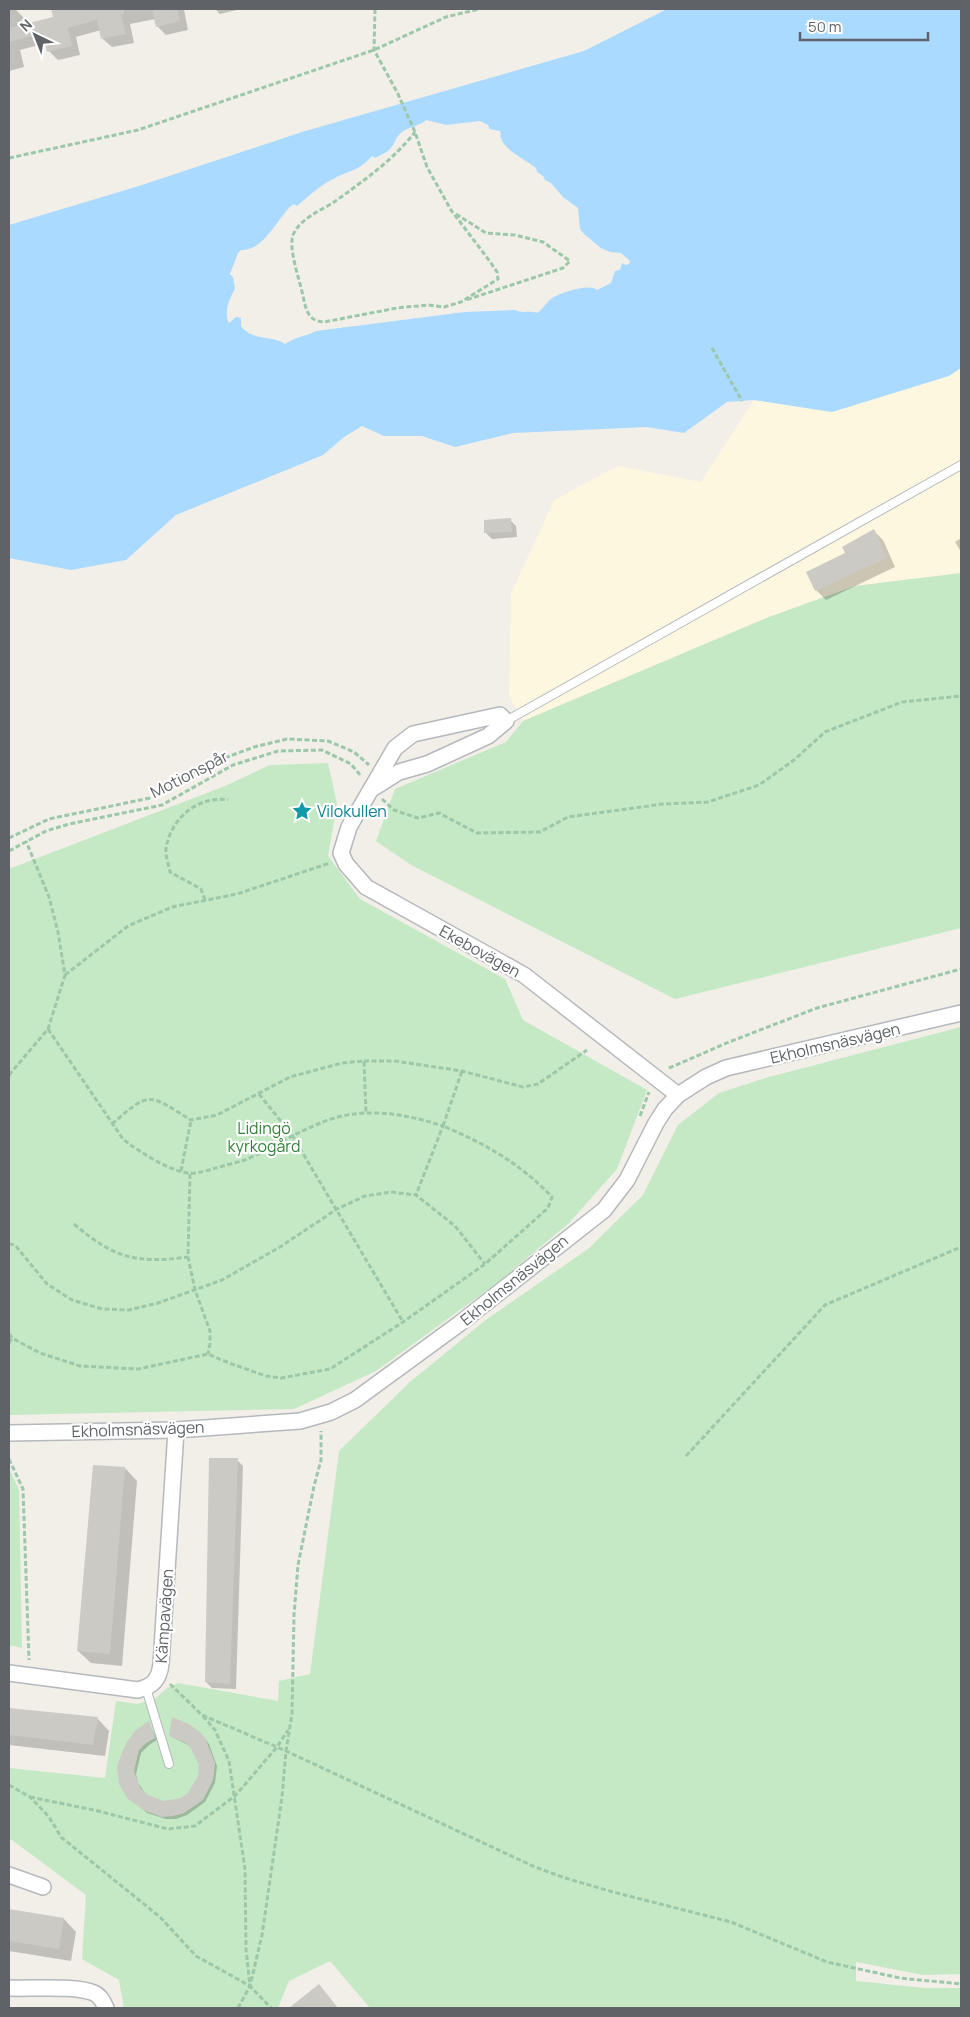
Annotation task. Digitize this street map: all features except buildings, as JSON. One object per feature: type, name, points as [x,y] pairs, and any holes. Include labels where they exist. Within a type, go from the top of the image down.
[{"type":"street","points":[[341,853],[349,827],[374,783],[395,748],[413,734],[500,715],[506,720],[488,736],[427,764],[399,772],[374,783]]},
{"type":"street","name":"Ekebovägen","points":[[341,853],[346,864],[366,887],[524,975],[649,1079],[678,1095]]},
{"type":"street","name":"Ekholmsnäsvägen","points":[[9,1433],[176,1430],[300,1421],[331,1412],[355,1400],[459,1324],[604,1210],[627,1180],[665,1109],[678,1095],[706,1077],[726,1068],[961,1013]]},
{"type":"street","name":"Kämpavägen","points":[[146,1688],[153,1684],[160,1674],[176,1430]]},
{"type":"street","points":[[9,1673],[138,1690],[146,1688]]},
{"type":"street","points":[[9,1875],[43,1887]]},
{"type":"street","points":[[9,1988],[80,1989],[95,1994],[102,1999],[106,2008]]},
{"type":"lane","points":[[506,720],[961,465]]},
{"type":"lane","points":[[146,1688],[169,1764]]},
{"type":"path","points":[[376,9],[374,50],[398,94],[415,132],[427,166],[451,210],[497,272],[498,279],[462,302]]},
{"type":"path","points":[[9,158],[138,130],[374,50],[446,18],[479,9]]},
{"type":"path","points":[[415,132],[401,150],[336,201],[321,209],[300,226],[293,236],[296,269],[310,318],[316,322],[324,322],[397,308],[428,305],[444,307],[563,268],[570,261],[543,242],[515,235],[486,233],[467,223],[451,210]]},
{"type":"path","points":[[712,348],[742,401]]},
{"type":"path","points":[[9,838],[49,819],[150,798],[222,759],[254,747],[287,739],[328,741],[354,752],[370,765],[374,783],[394,810],[418,818],[439,813],[477,832],[540,832],[568,817],[663,804],[708,802],[759,785],[794,760],[825,732],[902,702],[961,696]]},
{"type":"path","name":"Motionspår","points":[[9,851],[46,831],[69,824],[162,804],[233,764],[278,750],[322,750],[351,764],[374,783]]},
{"type":"path","points":[[205,900],[201,889],[170,872],[166,850],[171,832],[183,814],[198,804],[215,798],[228,800]]},
{"type":"path","points":[[9,1075],[48,1029],[65,975],[58,932],[49,897],[26,842]]},
{"type":"path","points":[[65,975],[128,926],[172,907],[237,894],[328,865],[341,853]]},
{"type":"path","points":[[639,1118],[649,1092],[649,1079],[729,1042],[817,1008],[961,969]]},
{"type":"path","points":[[9,1334],[12,1338],[40,1353],[80,1366],[138,1369],[208,1354],[266,1376],[280,1378],[330,1369],[403,1322],[485,1264],[548,1208],[552,1197],[538,1182],[506,1157],[474,1139],[418,1118],[366,1113],[340,1117],[292,1135],[244,1160],[190,1174],[181,1171],[138,1151],[123,1139],[48,1029]]},
{"type":"path","points":[[112,1124],[136,1104],[150,1098],[160,1101],[191,1120],[217,1115],[290,1077],[342,1063],[364,1061],[395,1061],[462,1072],[522,1087],[538,1084],[587,1050]]},
{"type":"path","points":[[364,1061],[366,1113]]},
{"type":"path","points":[[416,1196],[462,1072]]},
{"type":"path","points":[[259,1094],[292,1135],[403,1322]]},
{"type":"path","points":[[181,1171],[191,1120]]},
{"type":"path","points":[[190,1174],[188,1257],[195,1290],[210,1331],[208,1354]]},
{"type":"path","points":[[9,1244],[15,1245],[47,1284],[72,1300],[102,1309],[129,1310],[158,1303],[222,1280],[272,1252],[337,1209],[365,1196],[391,1192],[416,1196],[455,1226],[485,1264]]},
{"type":"path","points":[[74,1224],[105,1247],[131,1258],[159,1261],[188,1257]]},
{"type":"path","points":[[686,1456],[825,1306],[961,1247]]},
{"type":"path","points":[[9,1343],[12,1338]]},
{"type":"path","points":[[238,2008],[250,1986],[262,1935],[282,1797],[286,1751],[292,1714],[294,1615],[298,1565],[321,1460],[322,1428]]},
{"type":"path","points":[[9,1459],[23,1489],[30,1676]]},
{"type":"path","points":[[160,1674],[215,1730],[229,1761],[245,1869],[246,1950],[250,1986]]},
{"type":"path","points":[[202,1715],[286,1751],[535,1867],[565,1878],[731,1922],[827,1962],[900,1978],[961,1984]]},
{"type":"path","points":[[30,1797],[94,1810],[168,1829],[195,1826],[235,1796],[277,1747],[290,1727]]},
{"type":"path","points":[[9,1785],[30,1797],[50,1817],[61,1837],[160,1917],[196,1956],[250,1986],[271,2008]]},
{"type":"shaded area","points":[[961,368],[961,573],[855,586],[769,617],[523,721],[509,696],[511,594],[554,500],[618,466],[701,482],[754,400],[832,412],[949,376]]},
{"type":"green space","points":[[961,573],[961,928],[675,999],[411,865],[376,841],[395,789],[506,742],[523,721],[769,617],[855,586]]},
{"type":"green space","name":"Lidingö kyrkogård","points":[[328,763],[337,804],[328,856],[360,899],[505,979],[523,1020],[647,1090],[617,1169],[569,1223],[497,1283],[376,1371],[294,1409],[9,1415],[9,869],[225,786],[270,765]]},
{"type":"green space","points":[[961,1027],[961,1974],[923,1975],[856,1962],[856,1981],[925,1988],[961,1988],[961,2008],[370,2008],[330,1961],[289,1981],[278,2008],[124,2008],[119,1980],[82,1959],[86,1895],[12,1840],[9,1840],[9,1768],[105,1778],[116,1701],[137,1704],[155,1699],[167,1688],[178,1683],[278,1701],[279,1681],[310,1674],[339,1451],[410,1382],[487,1319],[588,1249],[643,1195],[678,1125],[719,1093],[769,1077]]},
{"type":"green space","points":[[9,1468],[19,1490],[22,1648],[9,1645]]},
{"type":"water","points":[[667,9],[961,9],[961,368],[949,376],[832,412],[754,400],[727,402],[684,433],[647,427],[513,433],[455,447],[422,436],[384,436],[362,426],[344,437],[323,455],[176,515],[126,560],[71,570],[9,558],[9,225],[139,186],[302,132],[584,51]],"holes":[[[426,120],[446,125],[480,121],[488,125],[490,129],[500,131],[503,143],[507,147],[536,168],[537,172],[545,180],[551,183],[563,197],[578,208],[580,229],[584,234],[601,248],[610,252],[621,253],[630,261],[629,264],[622,263],[620,270],[615,271],[611,283],[597,290],[581,288],[560,294],[551,299],[537,313],[515,310],[465,312],[316,331],[293,339],[285,344],[274,339],[251,334],[241,326],[241,318],[236,317],[229,323],[227,310],[235,288],[233,277],[230,274],[241,250],[256,246],[263,240],[291,206],[294,204],[297,206],[324,184],[358,167],[372,156],[375,158],[388,151],[398,136],[405,130]]]},
{"type":"place","name":"Vilokullen","points":[[302,811]]}]
